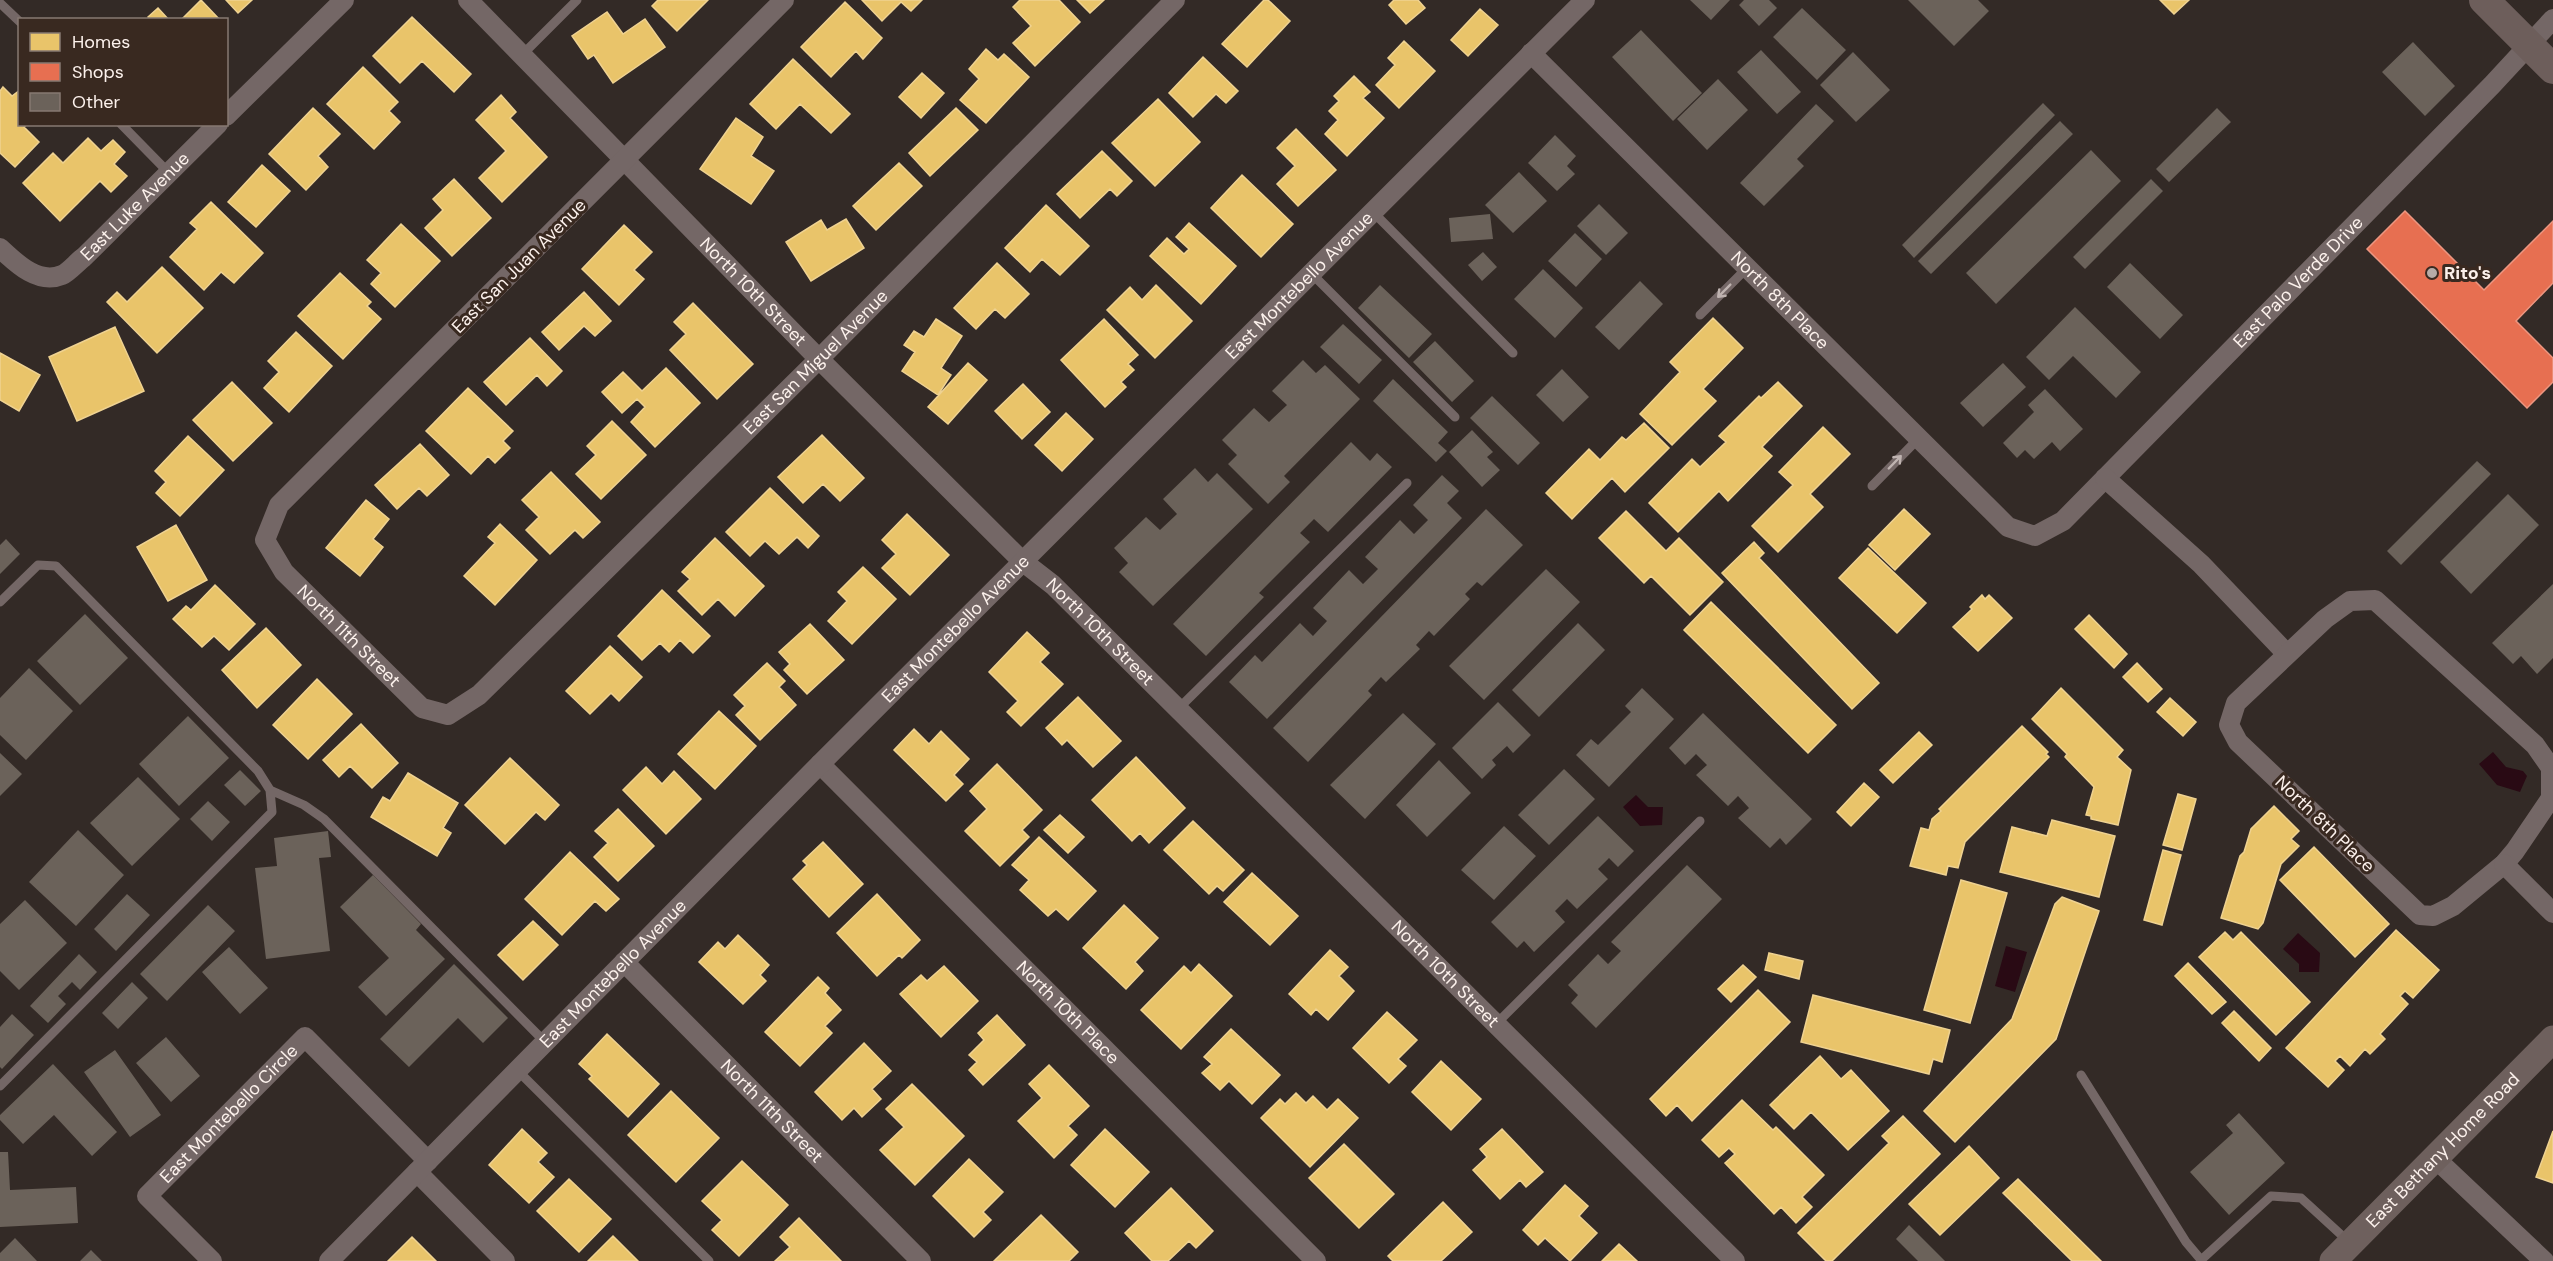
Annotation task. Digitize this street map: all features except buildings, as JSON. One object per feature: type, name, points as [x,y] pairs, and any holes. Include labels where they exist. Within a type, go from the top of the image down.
[{"type":"main road","points":[[2484,0],[2553,69]]},
{"type":"main road","name":"East Bethany Home Road","points":[[2342,1252],[2547,1049]]},
{"type":"street","points":[[228,114],[344,0]]},
{"type":"street","name":"North 10th Street","points":[[468,0],[819,359],[1022,561],[1053,585],[1177,711],[1497,1023],[1736,1261]]},
{"type":"street","name":"East San Juan Avenue","points":[[265,540],[279,505],[784,0]]},
{"type":"street","name":"East San Miguel Avenue","points":[[448,716],[479,695],[819,359],[1175,0]]},
{"type":"street","name":"East Montebello Avenue","points":[[329,1261],[1022,561],[1585,0]]},
{"type":"street","name":"East Palo Verde Drive","points":[[2035,536],[2063,521],[2492,85],[2553,19]]},
{"type":"street","name":"North 8th Place","points":[[1532,53],[2008,527],[2035,536]]},
{"type":"street","name":"East Luke Avenue","points":[[0,248],[27,271],[46,278],[63,275],[216,126]]},
{"type":"street","points":[[2105,478],[2201,564],[2288,654]]},
{"type":"street","name":"North 11th Street","points":[[265,540],[284,572],[422,708],[448,716]]},
{"type":"street","name":"North 8th Place","points":[[2375,600],[2535,745],[2551,768],[2551,798],[2516,851],[2504,864],[2453,906],[2433,916],[2420,915],[2238,742],[2229,725],[2236,703],[2325,619],[2350,601],[2375,600]]},
{"type":"street","name":"North 10th Place","points":[[820,764],[1316,1261]]},
{"type":"street","points":[[2504,864],[2553,913]]},
{"type":"street","name":"North 11th Street","points":[[624,962],[921,1261]]},
{"type":"street","name":"East Montebello Circle","points":[[212,1261],[147,1196],[305,1037],[423,1166]]},
{"type":"street","points":[[2436,1159],[2544,1261]]},
{"type":"street","points":[[423,1166],[506,1261]]},
{"type":"lane","points":[[522,55],[577,0]]},
{"type":"lane","points":[[0,3],[18,20]]},
{"type":"lane","points":[[123,126],[169,173]]},
{"type":"lane","points":[[1372,212],[1513,353]]},
{"type":"lane","points":[[1701,315],[1748,267]]},
{"type":"lane","points":[[1311,273],[1455,417]]},
{"type":"lane","points":[[1872,486],[1919,438]]},
{"type":"lane","points":[[1177,711],[1407,483]]},
{"type":"lane","points":[[0,602],[38,565],[56,566],[258,771],[270,790],[272,812],[0,1086]]},
{"type":"lane","points":[[270,790],[304,805],[324,819],[545,1042]]},
{"type":"lane","points":[[1497,1023],[1700,821]]},
{"type":"lane","points":[[517,1070],[709,1261]]},
{"type":"lane","points":[[2081,1075],[2180,1233],[2202,1260],[2271,1196],[2301,1198],[2342,1252]]},
{"type":"shaded area","points":[[2493,752],[2506,767],[2523,771],[2527,776],[2520,792],[2497,785],[2479,764]]},
{"type":"shaded area","points":[[1636,795],[1648,807],[1663,807],[1662,825],[1640,826],[1623,807]]},
{"type":"shaded area","points":[[2298,933],[2320,953],[2319,972],[2299,972],[2299,964],[2283,949]]},
{"type":"shaded area","points":[[2006,946],[2027,952],[2015,992],[1995,986]]},
{"type":"place","name":"Rito's","points":[[2432,273]]}]
